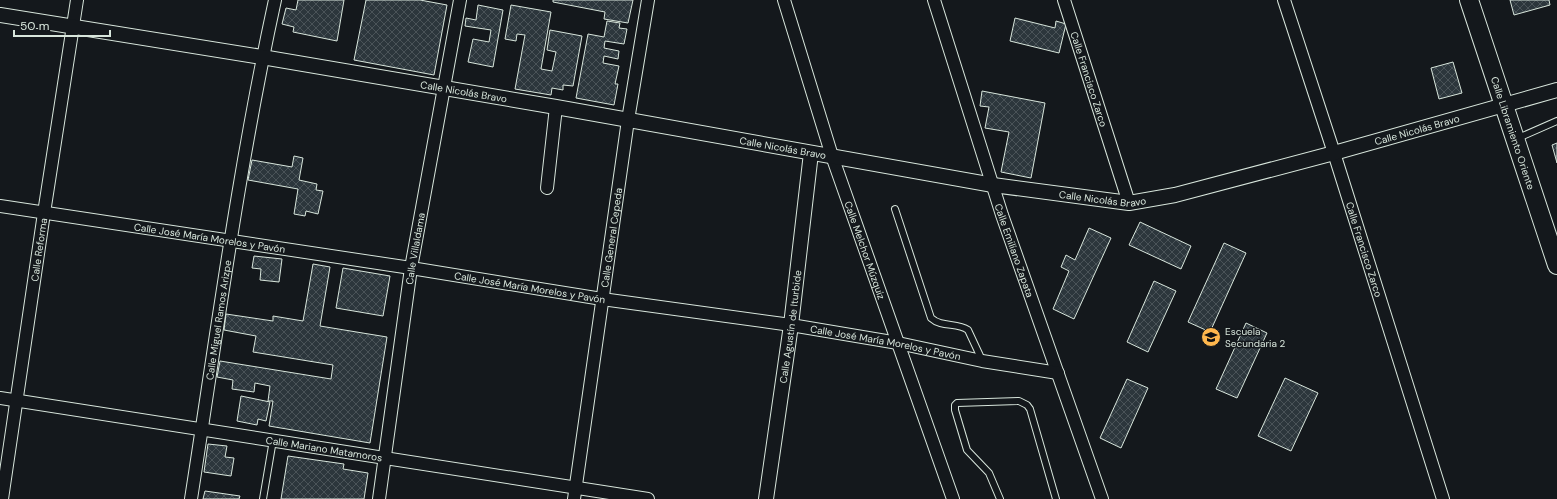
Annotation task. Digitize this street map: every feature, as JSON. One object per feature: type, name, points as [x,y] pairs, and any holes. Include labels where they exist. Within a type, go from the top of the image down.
[{"type":"main road","name":"Calle Libramiento Oriente","points":[[1469,0],[1557,265]]},
{"type":"street","name":"Calle Reforma","points":[[2,499],[77,0]]},
{"type":"street","name":"Calle Miguel Ramos Arizpe","points":[[191,499],[230,241],[262,57],[275,0]]},
{"type":"street","name":"Calle Villaldama","points":[[379,499],[410,268],[460,0]]},
{"type":"street","name":"Calle General Cepeda","points":[[575,493],[628,120],[648,0]]},
{"type":"street","name":"Calle Melchor Múzquiz","points":[[784,0],[832,156],[953,499]]},
{"type":"street","name":"Calle Emiliano Zapata","points":[[934,0],[1002,215],[1102,499]]},
{"type":"street","name":"Calle Francisco Zarco","points":[[1063,0],[1129,203]]},
{"type":"street","name":"Calle Francisco Zarco","points":[[1284,0],[1334,153],[1442,499]]},
{"type":"street","name":"Calle Nicolás Bravo","points":[[0,15],[262,57],[443,89],[556,107],[993,185],[1129,203],[1175,195],[1334,153],[1557,90]]},
{"type":"street","points":[[547,188],[556,107]]},
{"type":"street","name":"Calle Agustín de Iturbide","points":[[766,499],[791,325],[811,153]]},
{"type":"street","name":"Calle José María Morelos y Pavón","points":[[0,206],[410,268],[602,299],[791,325],[898,343],[982,361],[1058,373]]},
{"type":"street","name":"Calle Mariano Matamoros","points":[[0,398],[202,431],[273,440],[385,458],[575,493],[648,499]]},
{"type":"lane","points":[[1515,139],[1557,121]]},
{"type":"lane","points":[[895,209],[931,318],[940,324],[964,327],[968,330],[982,361]]},
{"type":"lane","points":[[1000,499],[989,474],[967,450],[954,410],[957,403],[1019,401],[1027,405],[1030,409],[1056,499]]},
{"type":"lane","points":[[263,499],[273,440]]},
{"type":"building","points":[[298,0],[344,0],[337,41],[293,32],[294,27],[282,24],[286,8],[296,10]]},
{"type":"building","points":[[366,0],[420,0],[447,5],[434,75],[354,60]]},
{"type":"building","points":[[553,0],[633,0],[628,23],[604,19],[605,12],[553,2]]},
{"type":"building","points":[[1510,0],[1549,0],[1550,5],[1514,15]]},
{"type":"building","points":[[478,5],[503,10],[493,67],[468,62],[473,39],[489,42],[491,30],[465,26],[466,18],[476,20]]},
{"type":"building","points":[[511,5],[551,12],[541,69],[552,71],[556,52],[547,50],[550,30],[582,36],[573,86],[563,85],[563,90],[552,88],[551,95],[515,89],[525,35],[517,34],[516,41],[505,39]]},
{"type":"building","points":[[1015,18],[1055,28],[1056,21],[1066,24],[1059,53],[1010,41]]},
{"type":"building","points":[[607,21],[620,23],[619,28],[627,29],[624,44],[605,41],[604,48],[619,51],[618,59],[604,56],[603,63],[619,66],[615,84],[618,84],[614,105],[576,98],[588,34],[604,37]]},
{"type":"building","points":[[1453,62],[1462,93],[1439,99],[1431,68]]},
{"type":"building","points":[[982,91],[1045,103],[1031,178],[1001,172],[1009,132],[985,128],[989,107],[980,106]]},
{"type":"building","points":[[1557,143],[1557,163],[1552,145]]},
{"type":"building","points":[[294,156],[303,158],[299,180],[317,184],[316,190],[323,191],[318,214],[306,211],[305,216],[294,214],[298,189],[248,180],[252,160],[292,167]]},
{"type":"building","points":[[1140,222],[1191,246],[1181,269],[1129,245]]},
{"type":"building","points":[[1089,228],[1111,238],[1074,319],[1053,309],[1069,271],[1061,267],[1066,255],[1075,260]]},
{"type":"building","points":[[1224,243],[1246,253],[1210,332],[1188,322]]},
{"type":"building","points":[[254,256],[282,259],[279,282],[260,280],[261,269],[252,268]]},
{"type":"building","points":[[313,264],[330,267],[320,326],[387,337],[370,443],[269,426],[273,401],[268,401],[270,386],[255,383],[254,392],[232,389],[233,380],[217,377],[220,361],[331,379],[333,365],[253,352],[256,336],[224,330],[226,314],[273,321],[273,316],[303,321]]},
{"type":"building","points":[[343,268],[390,276],[383,316],[336,308]]},
{"type":"building","points":[[1154,281],[1176,291],[1148,352],[1127,342]]},
{"type":"building","points":[[1246,323],[1267,333],[1237,398],[1216,389]]},
{"type":"building","points":[[1285,378],[1318,393],[1291,451],[1258,436]]},
{"type":"building","points":[[1127,379],[1148,388],[1121,448],[1100,438]]},
{"type":"building","points":[[241,396],[270,402],[266,421],[258,419],[257,425],[237,421]]},
{"type":"building","points":[[208,444],[227,446],[225,457],[234,458],[231,476],[204,472]]},
{"type":"building","points":[[288,456],[344,464],[343,469],[368,473],[364,499],[281,499]]},
{"type":"building","points":[[205,491],[240,496],[239,499],[203,499]]},
{"type":"place","name":"Escuela Secundaria 2","points":[[1211,337]]}]
